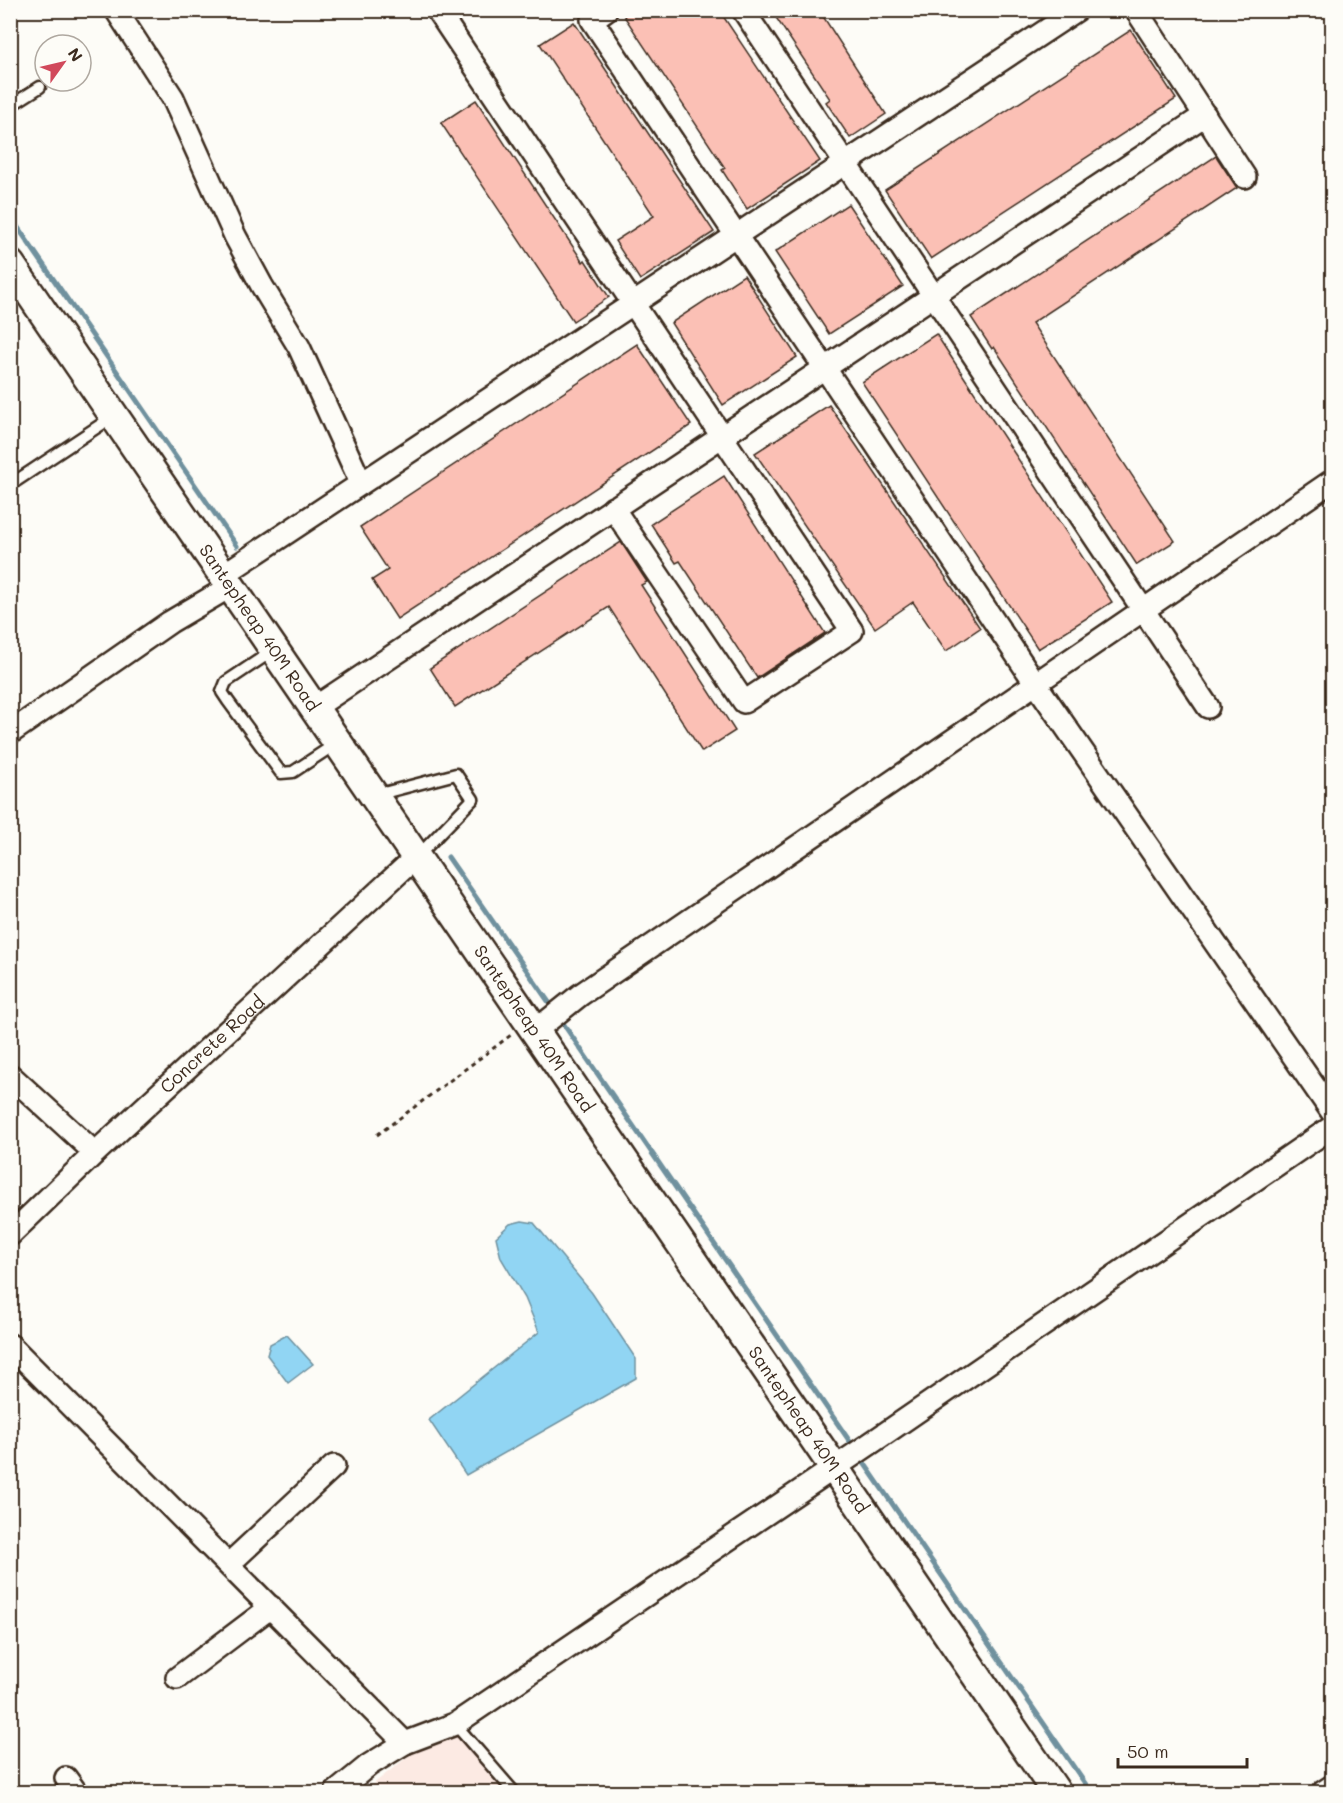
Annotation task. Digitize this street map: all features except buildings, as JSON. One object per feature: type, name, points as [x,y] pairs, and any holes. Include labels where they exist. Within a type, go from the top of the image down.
[{"type":"main road","name":"Santepheap 40M Road","points":[[10,264],[416,857],[537,1024],[842,1463],[1056,1792]]},
{"type":"street","points":[[116,10],[173,98],[235,236],[299,347],[362,483]]},
{"type":"street","points":[[437,10],[852,631],[744,702],[613,508]]},
{"type":"street","points":[[606,10],[592,20],[1036,684],[1332,1112]]},
{"type":"street","points":[[742,10],[1208,707]]},
{"type":"street","points":[[10,733],[170,622],[362,483],[1077,10]]},
{"type":"street","points":[[1136,10],[1245,177]]},
{"type":"street","points":[[314,708],[1205,115]]},
{"type":"street","points":[[537,1024],[1332,481]]},
{"type":"street","name":"Concrete Road","points":[[10,1235],[95,1153],[416,857]]},
{"type":"street","points":[[10,1074],[95,1153]]},
{"type":"street","points":[[336,1792],[369,1765],[405,1743],[455,1724],[842,1463],[1332,1127]]},
{"type":"street","points":[[10,1345],[405,1743]]},
{"type":"street","points":[[229,1564],[334,1466]]},
{"type":"street","points":[[177,1678],[271,1607]]},
{"type":"street","points":[[1323,1792],[1332,1786]]},
{"type":"lane","points":[[10,106],[33,91]]},
{"type":"lane","points":[[10,485],[114,416]]},
{"type":"lane","points":[[275,650],[226,682],[222,692],[281,773],[293,772],[338,742]]},
{"type":"lane","points":[[374,795],[456,774],[473,799],[416,857]]},
{"type":"lane","points":[[455,1724],[514,1792]]},
{"type":"path","points":[[377,1135],[537,1024]]},
{"type":"shaded area","points":[[458,1717],[517,1792],[363,1792]]},
{"type":"water","points":[[522,1221],[534,1223],[592,1293],[636,1359],[636,1378],[466,1475],[429,1420],[539,1332],[525,1298],[501,1258],[496,1237],[510,1224]]},
{"type":"water","points":[[287,1335],[313,1364],[288,1383],[267,1355],[270,1344]]},
{"type":"waterway","points":[[10,216],[237,546]]},
{"type":"waterway","points":[[448,857],[555,1011]]},
{"type":"waterway","points":[[560,1019],[855,1449]]},
{"type":"waterway","points":[[860,1457],[1091,1792]]}]
